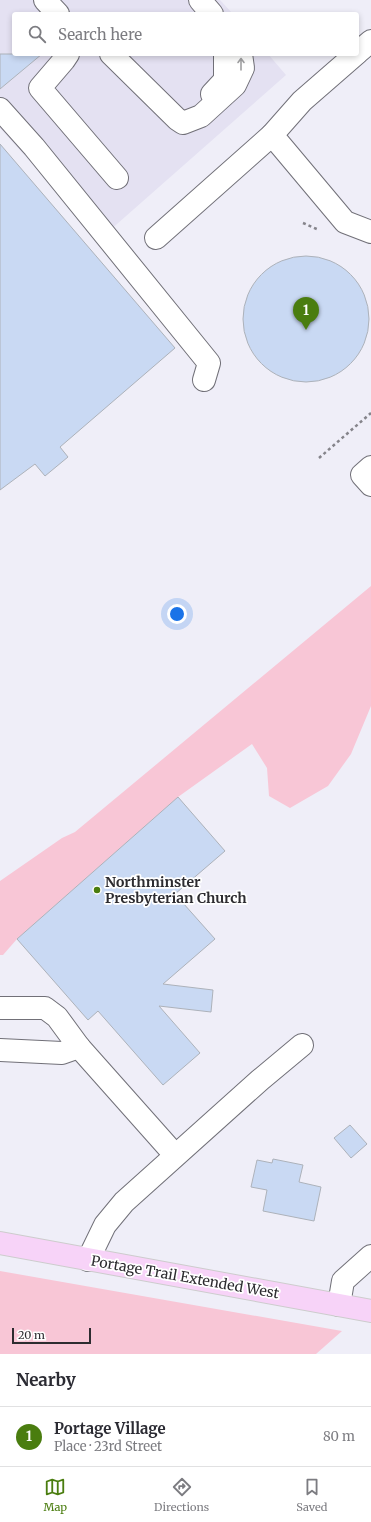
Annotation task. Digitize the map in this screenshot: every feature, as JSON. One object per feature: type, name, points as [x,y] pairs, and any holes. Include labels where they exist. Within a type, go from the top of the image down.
[{"type":"main road","name":"Portage Trail Extended West","points":[[0,1243],[371,1311]]},
{"type":"street","points":[[45,0],[56,12]]},
{"type":"street","points":[[186,0],[195,12]]},
{"type":"street","points":[[200,0],[210,12]]},
{"type":"street","points":[[359,51],[371,41]]},
{"type":"street","points":[[67,56],[40,88],[118,178]]},
{"type":"street","points":[[113,56],[177,119],[183,123],[201,116],[235,86],[243,68],[240,56]]},
{"type":"street","points":[[177,119],[212,94],[225,80],[225,56]]},
{"type":"street","points":[[156,238],[272,135],[302,101],[354,56]]},
{"type":"street","points":[[0,109],[34,147],[209,362],[204,380]]},
{"type":"street","points":[[272,135],[345,222],[371,232]]},
{"type":"street","points":[[371,467],[362,475],[371,485]]},
{"type":"street","points":[[0,1008],[45,1008],[57,1017],[79,1047],[175,1156]]},
{"type":"street","points":[[88,1260],[105,1225],[124,1202],[274,1068],[302,1045]]},
{"type":"street","points":[[0,1050],[62,1053],[79,1047]]},
{"type":"street","points":[[339,1305],[343,1282],[371,1256]]},
{"type":"path","points":[[319,458],[371,413]]},
{"type":"shaded area","points":[[0,0],[220,0],[231,12],[12,12],[12,56],[270,56],[286,75],[100,239],[0,128]]},
{"type":"shaded area","points":[[371,586],[371,706],[351,754],[328,786],[290,808],[269,796],[267,768],[252,744],[178,797],[17,939],[3,955],[0,955],[0,881],[62,838],[75,832]]},
{"type":"shaded area","points":[[0,1271],[342,1331],[316,1354],[0,1354]]},
{"type":"building","points":[[0,54],[12,54],[12,56],[40,56],[0,89]]},
{"type":"building","points":[[0,144],[175,348],[60,447],[68,457],[45,476],[35,464],[0,490]]},
{"type":"building","points":[[300,256],[312,256],[330,260],[351,274],[365,295],[369,319],[365,343],[351,364],[330,378],[312,382],[300,382],[282,378],[261,364],[247,343],[243,325],[243,313],[247,295],[261,274],[282,260]]},
{"type":"building","points":[[178,797],[225,851],[175,894],[215,939],[163,984],[213,990],[211,1012],[159,1006],[200,1053],[163,1085],[98,1011],[88,1020],[17,939]]},
{"type":"building","points":[[350,1125],[367,1144],[351,1158],[334,1138]]},
{"type":"building","points":[[273,1159],[303,1165],[299,1182],[321,1187],[314,1221],[263,1211],[267,1190],[251,1187],[257,1160],[272,1163]]},
{"type":"place","name":"Portage Village","points":[[306,330]]},
{"type":"place","name":"Northminster Presbyterian Church","points":[[97,890]]}]
